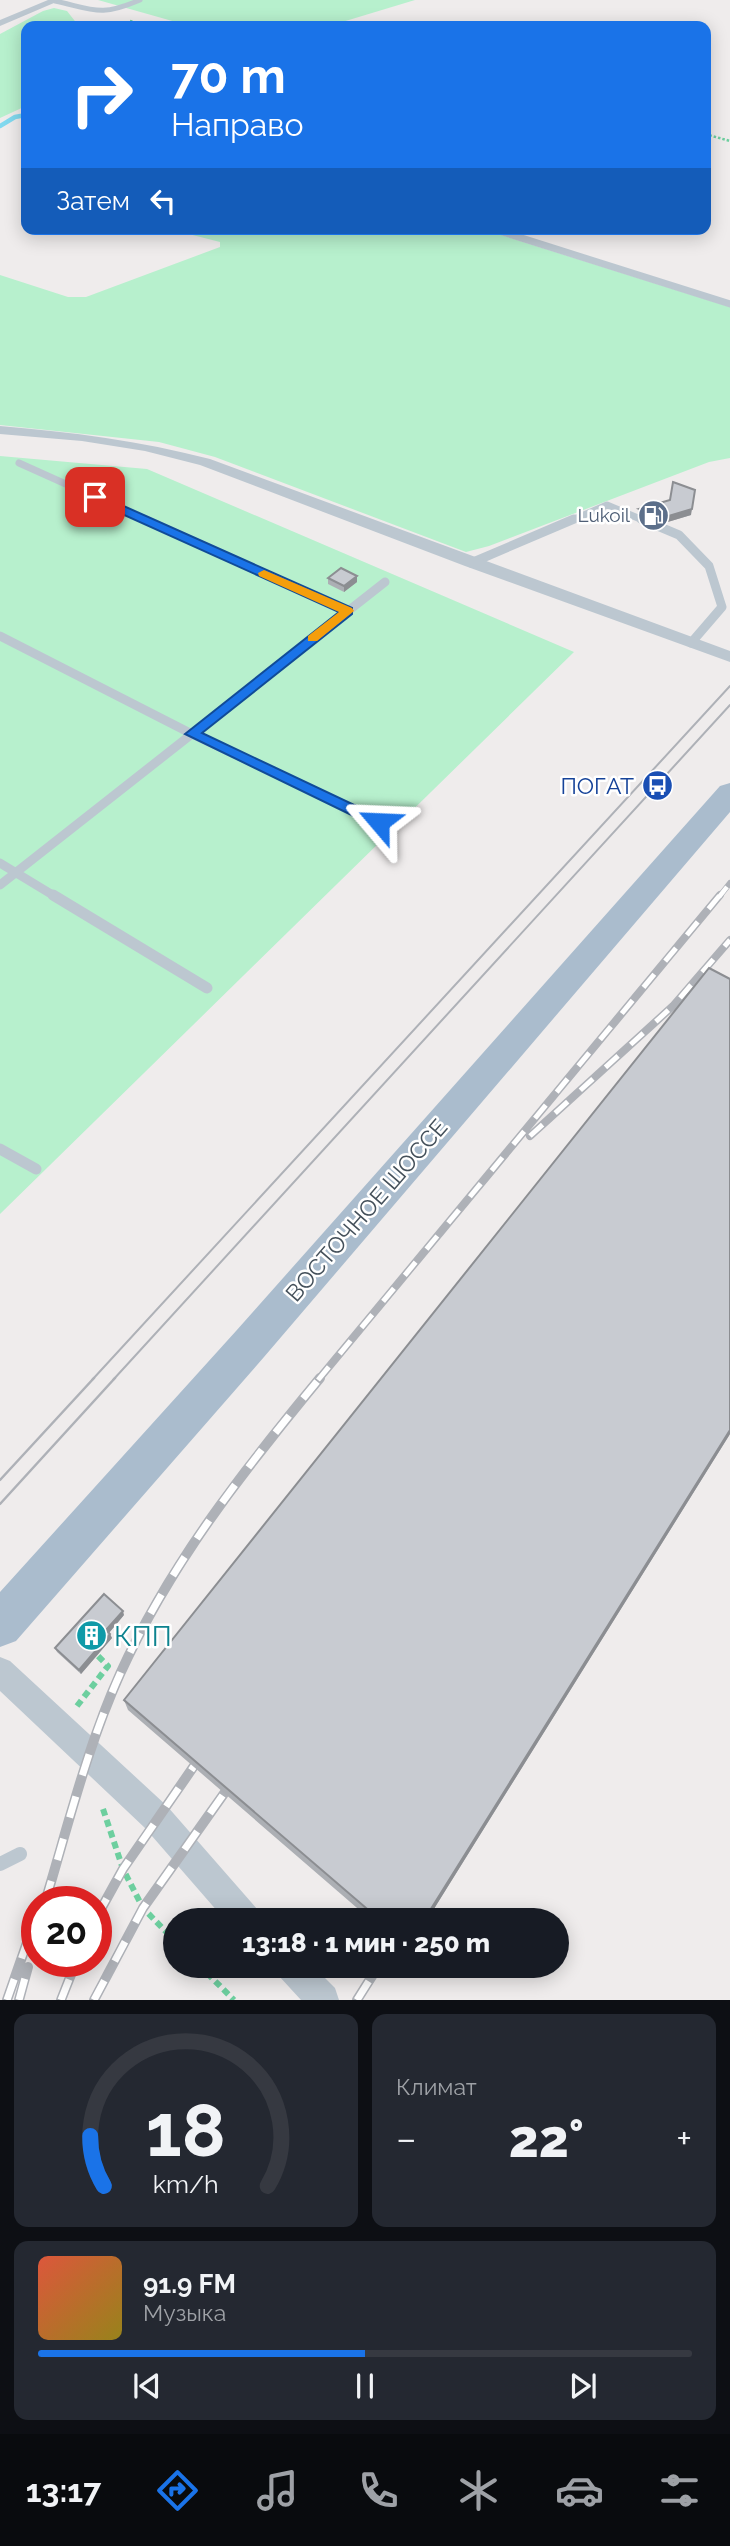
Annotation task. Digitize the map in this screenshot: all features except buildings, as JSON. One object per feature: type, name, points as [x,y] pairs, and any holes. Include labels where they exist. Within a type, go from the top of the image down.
[{"type":"main road","name":"ВОСТОЧНОЕ ШОССЕ","points":[[0,1625],[250,1344],[730,793]]},
{"type":"street","points":[[0,23],[55,0]]},
{"type":"street","points":[[0,430],[132,445],[205,462],[471,563],[730,656]]},
{"type":"street","points":[[0,1671],[156,1817],[236,1908]]},
{"type":"street","points":[[302,1978],[323,2000]]},
{"type":"lane","points":[[55,0],[102,12],[114,11],[140,0]]},
{"type":"lane","points":[[511,235],[730,303]]},
{"type":"lane","points":[[19,463],[348,611]]},
{"type":"lane","points":[[471,563],[607,505],[679,535],[709,566],[722,607]]},
{"type":"lane","points":[[0,885],[385,582]]},
{"type":"lane","points":[[691,643],[730,598]]},
{"type":"lane","points":[[0,636],[192,734],[379,822]]},
{"type":"lane","points":[[0,863],[207,988]]},
{"type":"lane","points":[[0,1149],[36,1169]]},
{"type":"lane","points":[[0,1864],[20,1854]]},
{"type":"path","points":[[711,136],[730,141]]},
{"type":"path","points":[[212,1978],[234,2000]]},
{"type":"green space","points":[[98,0],[415,0],[346,21],[172,21]]},
{"type":"green space","points":[[54,8],[67,11],[75,21],[24,21]]},
{"type":"green space","points":[[21,23],[21,108],[0,118],[0,34]]},
{"type":"green space","points":[[193,235],[501,235],[730,307],[730,458],[709,462],[489,546],[466,552],[215,457],[159,442],[0,425],[0,275],[68,297],[86,297],[220,247],[220,242]]},
{"type":"green space","points":[[0,456],[147,469],[574,652],[0,1214]]},
{"type":"waterway","points":[[0,126],[21,116]]},
{"type":"tram line","points":[[92,1380],[730,686]]},
{"type":"tram line","points":[[113,1380],[730,705]]},
{"type":"tram line","points":[[0,1480],[94,1378]]},
{"type":"tram line","points":[[0,1504],[115,1378]]},
{"type":"railway","points":[[719,897],[730,883]]},
{"type":"railway","points":[[318,1380],[720,895]]},
{"type":"railway","points":[[530,1136],[673,1006],[730,940]]},
{"type":"railway","points":[[50,1886],[108,1702],[140,1634],[162,1594],[210,1520],[263,1448],[320,1378]]},
{"type":"railway","points":[[112,1889],[205,1750]]},
{"type":"railway","points":[[94,2000],[143,1908],[235,1778]]},
{"type":"railway","points":[[7,2000],[21,1960]]},
{"type":"railway","points":[[19,2000],[25,1977]]},
{"type":"railway","points":[[61,2000],[70,1977]]},
{"type":"railway","points":[[357,2000],[371,1978]]},
{"type":"slow traffic","points":[[264,573],[348,611],[313,638]]},
{"type":"place","name":"Lukoil","points":[[653,515]]},
{"type":"place","name":"ПОГАТ","points":[[657,785]]},
{"type":"place","name":"КПП","points":[[91,1636]]},
{"type":"route","points":[[95,497],[348,611],[192,734],[379,822]]}]
